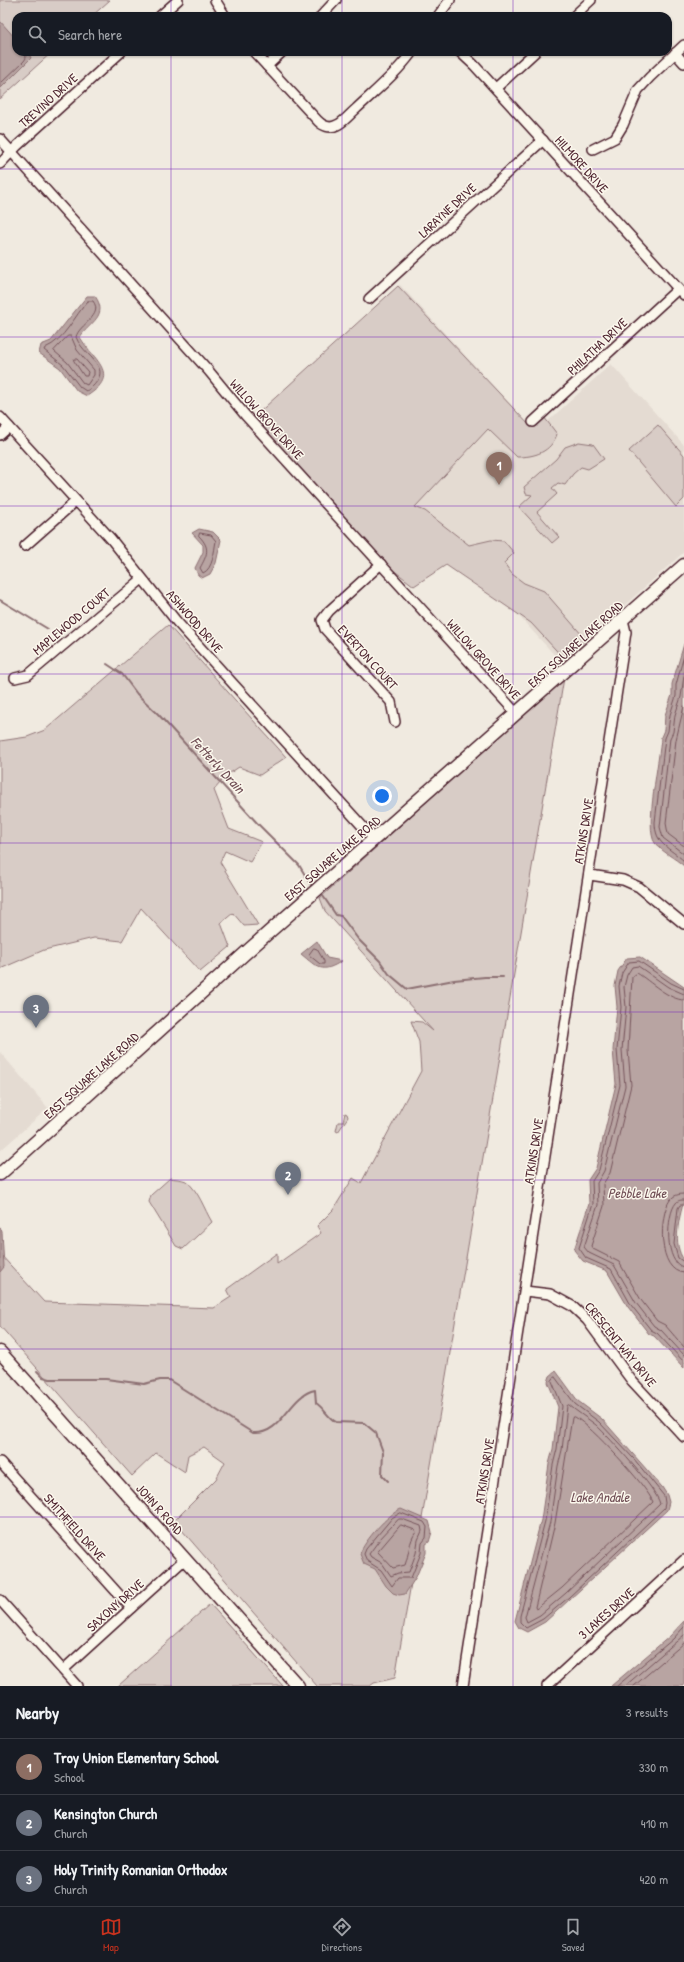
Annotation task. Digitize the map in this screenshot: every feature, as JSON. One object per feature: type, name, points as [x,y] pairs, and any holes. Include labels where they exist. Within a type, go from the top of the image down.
[{"type":"main road","name":"EAST SQUARE LAKE ROAD","points":[[0,1174],[118,1069],[250,948],[517,714],[684,565]]},
{"type":"main road","name":"JOHN R ROAD","points":[[0,1352],[298,1686]]},
{"type":"street","points":[[164,12],[178,0]]},
{"type":"street","points":[[215,0],[222,12]]},
{"type":"street","points":[[325,12],[336,0]]},
{"type":"street","points":[[441,12],[450,0]]},
{"type":"street","points":[[578,12],[591,0]]},
{"type":"street","points":[[593,149],[614,138],[623,126],[638,90],[684,45]]},
{"type":"street","points":[[675,53],[684,63]]},
{"type":"street","name":"TREVINO DRIVE","points":[[0,164],[117,56]]},
{"type":"street","points":[[258,56],[318,121],[324,126],[331,127],[340,123],[366,100],[395,73],[409,56]]},
{"type":"street","points":[[267,66],[278,56]]},
{"type":"street","name":"HILMORE DRIVE","points":[[464,56],[496,88],[681,292]]},
{"type":"street","points":[[496,88],[531,56]]},
{"type":"street","name":"WILLOW GROVE DRIVE","points":[[0,139],[208,370],[245,415],[517,714]]},
{"type":"street","name":"LARAYNE DRIVE","points":[[370,299],[543,140]]},
{"type":"street","name":"PHILATHA DRIVE","points":[[533,422],[681,292]]},
{"type":"street","name":"ASHWOOD DRIVE","points":[[0,417],[111,539],[177,622],[374,839]]},
{"type":"street","points":[[0,435],[9,427]]},
{"type":"street","points":[[25,546],[76,501]]},
{"type":"street","name":"EVERTON COURT","points":[[381,564],[329,611],[322,620],[325,629],[391,702],[395,722]]},
{"type":"street","name":"MAPLEWOOD COURT","points":[[15,678],[28,675],[142,579]]},
{"type":"street","name":"ATKINS DRIVE","points":[[463,1686],[590,875],[626,632],[623,620]]},
{"type":"street","points":[[590,875],[623,880],[639,887],[684,924]]},
{"type":"street","name":"CRESCENT WAY DRIVE","points":[[525,1291],[550,1294],[572,1306],[586,1320],[624,1371],[684,1437]]},
{"type":"street","name":"SMITHFIELD DRIVE","points":[[0,1462],[131,1608]]},
{"type":"street","name":"SAXONY DRIVE","points":[[63,1670],[185,1559]]},
{"type":"street","name":"3 LAKES DRIVE","points":[[547,1686],[684,1560]]},
{"type":"street","points":[[0,1600],[77,1686]]},
{"type":"shaded area","points":[[0,0],[110,0],[96,12],[12,12],[12,56],[48,56],[0,99]]},
{"type":"shaded area","points":[[400,285],[536,432],[611,364],[684,445],[684,552],[561,662],[434,524],[388,566],[253,417]]},
{"type":"shaded area","points":[[398,286],[531,427],[544,417],[557,434],[551,445],[542,452],[530,456],[517,457],[488,429],[415,507],[425,511],[469,545],[491,540],[504,541],[514,553],[504,563],[512,574],[524,583],[544,591],[589,643],[567,662],[531,623],[446,565],[414,586],[388,566],[254,417]]},
{"type":"shaded area","points":[[658,425],[684,455],[684,499],[676,507],[629,451]]},
{"type":"shaded area","points":[[579,442],[593,444],[604,459],[588,469],[581,467],[573,474],[565,485],[558,483],[552,488],[557,494],[537,512],[559,537],[552,543],[519,507],[532,495],[526,494],[524,487],[556,459],[565,447]]},
{"type":"shaded area","points":[[168,625],[286,757],[260,775],[239,767],[227,775],[214,790],[229,829],[262,842],[250,862],[225,851],[220,862],[258,925],[244,926],[233,913],[221,923],[230,947],[200,972],[141,908],[122,941],[94,938],[44,950],[0,969],[0,741],[27,737],[45,730]]},
{"type":"shaded area","points":[[564,678],[395,1678],[374,1683],[370,1686],[317,1686],[174,1521],[216,1479],[225,1462],[204,1447],[188,1455],[185,1472],[156,1453],[132,1476],[0,1326],[0,1254],[44,1302],[214,1308],[231,1297],[227,1289],[277,1253],[277,1264],[321,1233],[317,1226],[333,1210],[353,1178],[361,1183],[421,1071],[419,1042],[411,1021],[422,1022],[433,1031],[325,911],[320,898]]},
{"type":"shaded area","points":[[0,1052],[48,1108],[0,1151]]},
{"type":"shaded area","points":[[345,1113],[348,1117],[338,1132],[336,1131],[338,1122],[343,1122]]},
{"type":"shaded area","points":[[170,1178],[184,1180],[191,1185],[212,1222],[183,1249],[176,1246],[149,1202],[151,1195]]},
{"type":"shaded area","points":[[210,1604],[283,1686],[118,1686]]},
{"type":"water","points":[[0,21],[12,34],[12,56],[30,56],[31,58],[0,89]]},
{"type":"water","points":[[87,296],[95,296],[99,303],[100,309],[99,314],[80,337],[102,367],[104,374],[102,381],[97,388],[87,396],[77,391],[60,368],[39,353],[41,345],[51,341]]},
{"type":"water","points":[[199,529],[213,532],[221,540],[216,563],[210,574],[202,578],[198,575],[195,568],[203,552],[203,545],[192,533]]},
{"type":"water","points":[[684,644],[684,866],[655,843],[652,835],[651,823],[665,715],[672,695],[672,684]]},
{"type":"water","points":[[317,941],[327,958],[342,961],[330,967],[320,968],[301,954]]},
{"type":"water","name":"Pebble Lake","points":[[640,957],[684,987],[684,1201],[680,1215],[677,1239],[680,1254],[684,1260],[684,1368],[654,1336],[649,1334],[628,1307],[607,1271],[583,1261],[574,1250],[589,1204],[588,1180],[596,1168],[616,1084],[613,1050],[617,1007],[615,986],[618,971],[627,958]]},
{"type":"water","points":[[0,1227],[2,1232],[4,1267],[0,1272]]},
{"type":"water","name":"Lake Andale","points":[[556,1371],[578,1401],[602,1419],[662,1487],[669,1502],[667,1510],[545,1622],[527,1632],[519,1628],[515,1621],[541,1520],[549,1464],[553,1449],[558,1407],[548,1382],[550,1376]]},
{"type":"water","points":[[401,1509],[429,1521],[432,1532],[429,1542],[426,1544],[426,1553],[416,1577],[405,1594],[399,1595],[393,1593],[386,1586],[375,1569],[364,1564],[360,1554],[366,1542],[377,1528],[390,1516]]},
{"type":"water","points":[[684,1621],[684,1686],[611,1686],[670,1636]]},
{"type":"waterway","name":"Fetterly Drain","points":[[0,600],[48,629]]},
{"type":"waterway","name":"Fetterly Drain","points":[[107,664],[122,674],[137,694],[158,714],[258,824],[299,865],[311,885]]},
{"type":"waterway","name":"Fetterly Drain","points":[[323,896],[336,915],[341,916],[358,939],[380,961],[389,974],[407,989],[454,980],[503,977]]},
{"type":"waterway","points":[[37,1371],[43,1377],[50,1379],[106,1379],[144,1384],[160,1380],[169,1380],[253,1433],[263,1432],[272,1428],[299,1399],[306,1393],[315,1390],[316,1403],[333,1420],[336,1422],[364,1423],[376,1433],[383,1452],[382,1475],[388,1481]]},
{"type":"place","name":"Troy Union Elementary School","points":[[499,485]]},
{"type":"place","name":"Holy Trinity Romanian Orthodox","points":[[36,1028]]},
{"type":"place","name":"Kensington Church","points":[[288,1195]]}]
